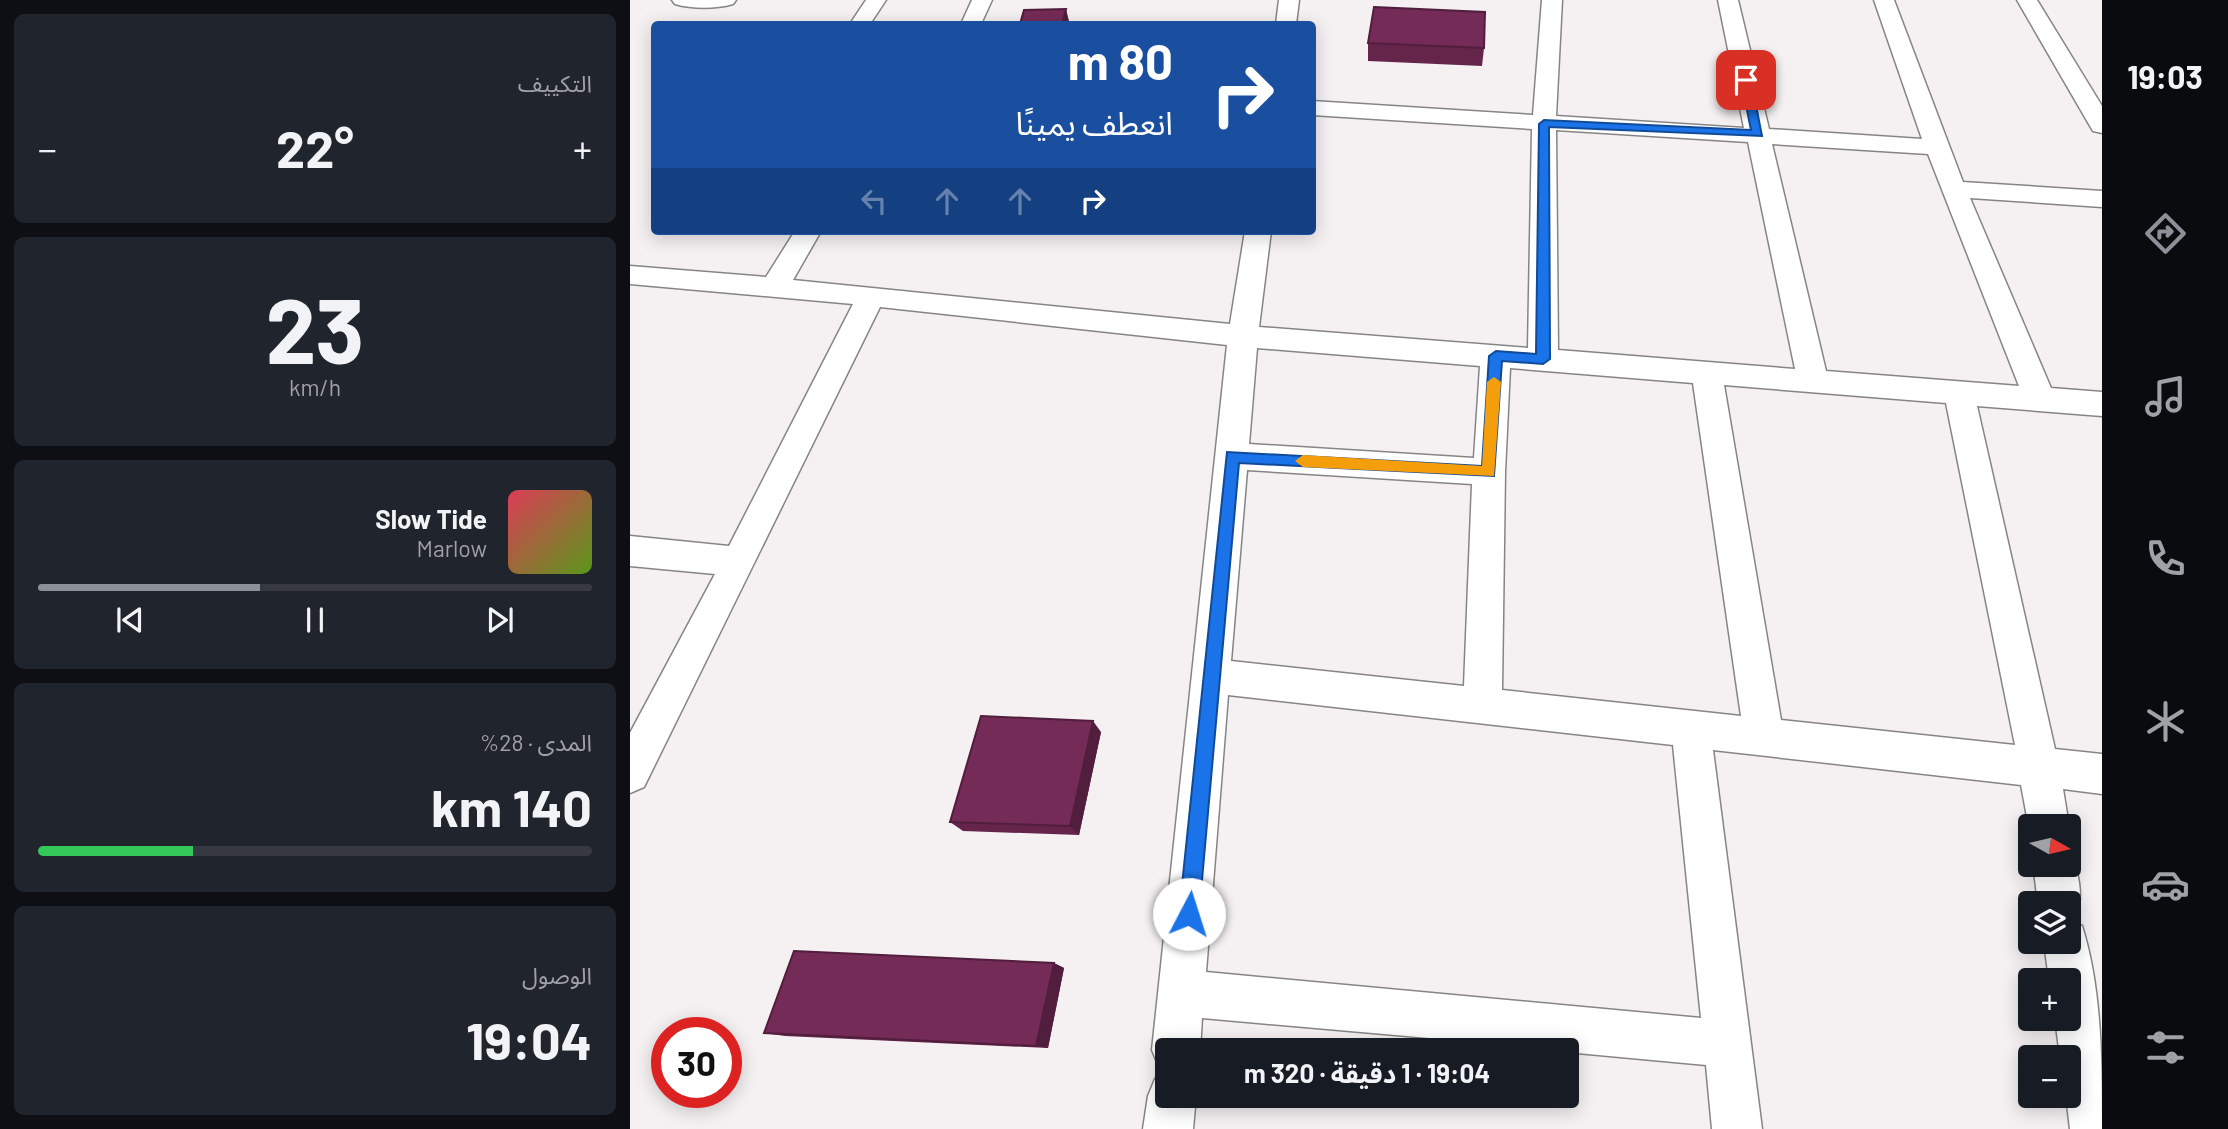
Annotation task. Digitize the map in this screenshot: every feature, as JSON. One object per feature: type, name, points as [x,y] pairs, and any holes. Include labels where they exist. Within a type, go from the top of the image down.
[{"type":"street","points":[[682,0],[726,0]]},
{"type":"street","points":[[862,21],[876,0]]},
{"type":"street","points":[[972,21],[982,0]]},
{"type":"street","points":[[1286,21],[1289,0]]},
{"type":"street","points":[[1543,359],[1544,124],[1552,0]]},
{"type":"street","points":[[1728,0],[1813,381]]},
{"type":"street","points":[[1884,0],[1953,189],[2040,399]]},
{"type":"street","points":[[2027,0],[2102,126]]},
{"type":"street","points":[[1316,108],[1938,147]]},
{"type":"street","points":[[1953,189],[2102,199]]},
{"type":"street","points":[[774,288],[806,235]]},
{"type":"street","points":[[1177,1038],[1243,336],[1257,235]]},
{"type":"street","points":[[630,275],[871,296],[1243,336],[2102,404]]},
{"type":"street","points":[[630,773],[739,562],[871,296]]},
{"type":"street","points":[[1482,706],[1489,472],[1496,356]]},
{"type":"street","points":[[1707,373],[1764,737]]},
{"type":"street","points":[[1959,393],[2039,767],[2046,814]]},
{"type":"street","points":[[1232,456],[1489,472]]},
{"type":"street","points":[[630,551],[739,562]]},
{"type":"street","points":[[1211,676],[2102,774]]},
{"type":"street","points":[[1691,729],[1737,1129]]},
{"type":"street","points":[[2068,954],[2096,1103]]},
{"type":"street","points":[[1181,993],[1728,1044]]},
{"type":"street","points":[[1168,1129],[1171,1108]]},
{"type":"building","points":[[1374,7],[1485,12],[1484,48],[1368,43]]},
{"type":"building","points":[[1066,9],[1063,21],[1021,21],[1024,10]]},
{"type":"building","points":[[981,716],[1093,721],[1070,826],[950,822]]},
{"type":"building","points":[[794,951],[1054,963],[1036,1046],[764,1033]]},
{"type":"slow traffic","points":[[1303,461],[1489,472],[1494,382]]},
{"type":"route","points":[[1189,914],[1232,456],[1489,472],[1496,356],[1543,359],[1544,124],[1758,134],[1746,80]]}]
